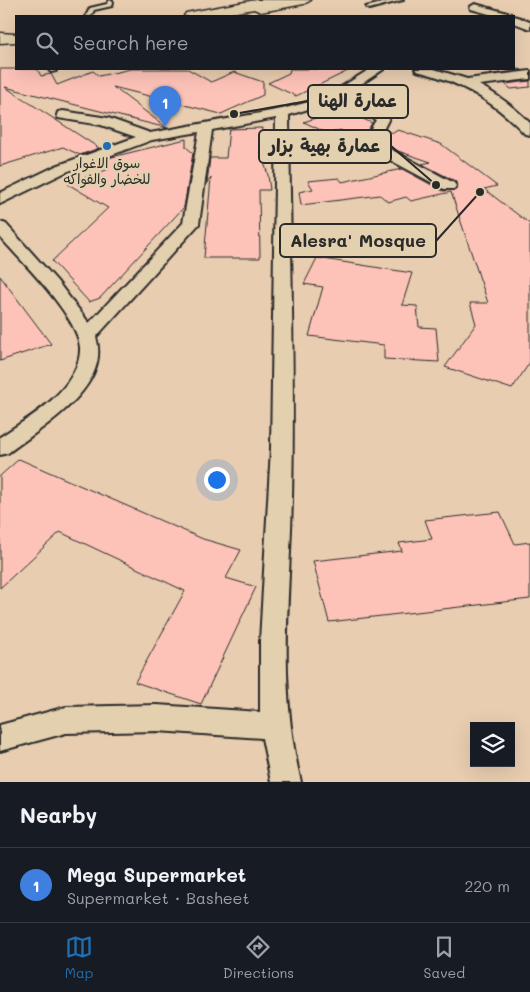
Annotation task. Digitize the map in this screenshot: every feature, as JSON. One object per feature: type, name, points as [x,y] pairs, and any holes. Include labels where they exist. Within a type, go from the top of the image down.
[{"type":"main road","points":[[196,15],[279,0]]},
{"type":"main road","points":[[223,15],[304,0]]},
{"type":"main road","points":[[0,32],[15,32]]},
{"type":"main road","points":[[0,38],[15,38]]},
{"type":"street","points":[[467,15],[484,0]]},
{"type":"street","points":[[476,7],[504,15]]},
{"type":"street","points":[[515,19],[530,26]]},
{"type":"street","points":[[0,199],[61,169],[149,138],[283,113],[334,97],[375,70]]},
{"type":"street","points":[[424,70],[466,83],[510,109],[530,130]]},
{"type":"street","points":[[466,83],[530,75]]},
{"type":"street","points":[[334,97],[383,118],[370,143],[449,186]]},
{"type":"street","points":[[283,113],[281,496],[272,685],[278,757],[286,782]]},
{"type":"street","points":[[63,115],[103,121],[149,138]]},
{"type":"street","points":[[86,337],[191,224],[206,128]]},
{"type":"street","points":[[0,227],[74,314],[85,331],[89,346],[88,363],[79,382],[63,401],[0,448]]},
{"type":"street","points":[[0,738],[66,720],[157,718],[276,726]]},
{"type":"lane","points":[[369,7],[401,0]]},
{"type":"lane","points":[[89,15],[92,8],[110,5],[110,2]]},
{"type":"building","points":[[0,69],[38,70],[41,76],[51,74],[57,85],[93,71],[99,76],[126,70],[190,70],[211,82],[234,72],[263,82],[263,95],[221,114],[113,87],[167,128],[5,87],[99,148],[80,155],[63,147],[0,166]]},
{"type":"building","points":[[290,70],[350,70],[296,96],[268,83],[289,73]]},
{"type":"building","points":[[487,70],[522,70],[492,74]]},
{"type":"building","points":[[530,81],[530,87],[511,89],[505,84]]},
{"type":"building","points":[[341,109],[372,123],[362,139],[340,130],[329,134],[304,122]]},
{"type":"building","points":[[262,128],[261,153],[268,175],[270,190],[259,190],[260,258],[204,258],[211,178],[207,183],[210,158],[226,158],[229,129]]},
{"type":"building","points":[[385,130],[393,133],[398,130],[441,144],[497,186],[484,189],[530,224],[530,362],[512,389],[445,367],[476,324],[470,303],[488,303],[451,192],[411,201],[406,197],[388,202],[380,195],[301,205],[299,192],[313,189],[308,181],[339,178],[342,182],[402,169],[443,191],[456,190],[458,185],[455,181],[422,164],[431,162],[398,151],[380,141]]},
{"type":"building","points":[[186,139],[186,147],[193,153],[184,207],[100,298],[89,302],[52,261],[108,208],[68,184],[109,169],[96,163],[112,157]]},
{"type":"building","points":[[317,258],[412,273],[402,305],[417,306],[419,327],[436,328],[439,362],[384,359],[384,345],[309,336],[323,287],[304,284]]},
{"type":"building","points":[[0,276],[51,344],[0,361]]},
{"type":"building","points":[[19,459],[203,539],[241,550],[226,578],[256,587],[201,704],[135,682],[185,591],[60,532],[0,588],[0,476]]},
{"type":"building","points":[[500,512],[515,544],[530,542],[530,599],[329,622],[313,561],[402,551],[399,543],[432,539],[425,520]]},
{"type":"place","name":"عمارة الهنا","points":[[234,114]]},
{"type":"place","name":"Mega Supermarket","points":[[165,127]]},
{"type":"place","name":"سوق الاغوار للخضار والفواكه","points":[[107,146]]},
{"type":"place","name":"عمارة بهية بزار","points":[[436,185]]},
{"type":"place","name":"Alesra' Mosque","points":[[480,192]]}]
